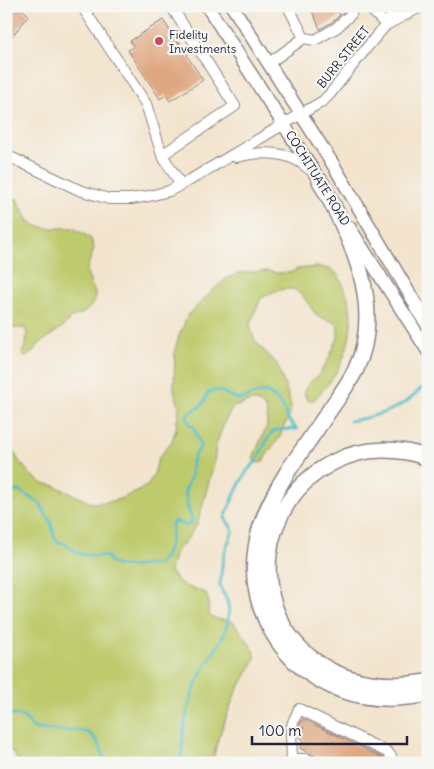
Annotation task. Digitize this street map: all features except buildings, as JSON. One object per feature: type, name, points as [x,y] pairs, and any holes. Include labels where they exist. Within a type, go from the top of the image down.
[{"type":"highway","points":[[320,181],[342,224],[362,276],[368,309],[366,337],[359,362],[350,379],[274,494],[259,533],[256,549],[255,574],[258,597],[265,619],[278,642],[294,661],[316,678],[341,690],[366,696],[392,698],[428,694]]},
{"type":"highway","points":[[417,307],[428,324]]},
{"type":"highway","points":[[428,458],[402,451],[378,450],[347,456],[324,467],[300,486],[285,507],[274,529],[268,565],[271,594],[280,620],[288,634],[315,661],[338,674],[368,683],[393,685],[428,682]]},
{"type":"main road","name":"COCHITUATE ROAD","points":[[206,6],[428,351]]},
{"type":"main road","name":"COCHITUATE ROAD","points":[[232,6],[302,114],[361,210],[417,307]]},
{"type":"street","points":[[91,6],[85,11],[146,104],[162,154],[182,185]]},
{"type":"street","points":[[162,154],[236,106],[171,6]]},
{"type":"street","points":[[288,6],[304,38]]},
{"type":"street","points":[[269,63],[304,38],[315,40],[336,28],[351,14],[354,6]]},
{"type":"street","points":[[368,6],[386,25],[392,13],[400,6]]},
{"type":"street","name":"BURR STREET","points":[[220,162],[327,98],[386,25],[422,6]]},
{"type":"street","points":[[6,155],[79,190],[109,199],[132,199],[169,192],[220,162],[248,154],[275,154],[289,157],[300,162],[320,181]]},
{"type":"street","points":[[314,763],[306,759],[292,761],[291,729],[292,722],[299,709],[387,752],[394,763]]},
{"type":"green space","points":[[6,195],[17,199],[29,221],[37,226],[73,228],[91,239],[94,249],[87,268],[95,293],[95,300],[82,314],[74,316],[64,326],[39,344],[33,352],[24,357],[22,353],[27,338],[25,328],[13,328],[6,331]]},
{"type":"green space","points":[[317,267],[329,269],[336,273],[346,292],[351,314],[351,326],[350,337],[343,359],[330,382],[314,400],[306,398],[304,391],[310,382],[318,376],[327,362],[338,338],[338,327],[335,322],[318,317],[303,296],[294,289],[273,292],[261,298],[250,324],[252,333],[256,342],[277,364],[288,395],[291,407],[290,415],[280,437],[263,461],[259,463],[253,459],[267,426],[267,413],[263,406],[256,401],[233,407],[225,421],[216,445],[214,463],[197,525],[175,552],[170,571],[182,584],[206,593],[209,615],[213,618],[233,622],[255,652],[255,659],[235,694],[218,739],[212,763],[19,763],[13,752],[6,749],[6,444],[31,475],[42,483],[55,486],[91,503],[114,501],[137,492],[148,485],[154,474],[158,459],[172,441],[176,429],[179,406],[174,390],[175,349],[188,315],[226,279],[238,273],[291,272],[298,269]]},
{"type":"waterway","points":[[350,421],[389,411],[410,399],[425,386]]},
{"type":"waterway","points":[[6,491],[19,491],[40,503],[51,523],[58,542],[67,545],[78,553],[107,557],[116,565],[130,567],[158,565],[165,557],[174,521],[186,525],[191,524],[192,519],[188,509],[185,490],[191,476],[192,462],[199,450],[200,444],[193,426],[190,425],[187,418],[188,413],[202,405],[208,393],[220,391],[236,399],[244,399],[255,394],[267,392],[280,403],[288,419],[297,429]]},
{"type":"waterway","points":[[181,763],[184,727],[193,692],[203,670],[222,639],[227,626],[229,610],[220,585],[223,557],[233,531],[225,518],[244,476],[256,461],[271,434],[278,430],[296,429]]},
{"type":"waterway","points":[[6,716],[21,716],[33,728],[84,731],[89,733],[99,744],[105,763]]},
{"type":"place","name":"Fidelity Investments","points":[[159,41]]}]
